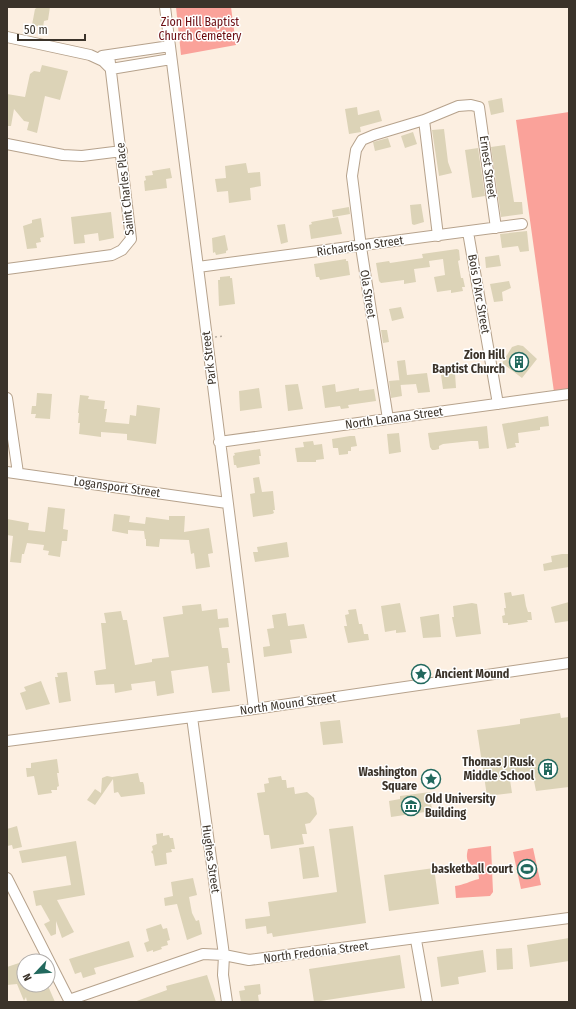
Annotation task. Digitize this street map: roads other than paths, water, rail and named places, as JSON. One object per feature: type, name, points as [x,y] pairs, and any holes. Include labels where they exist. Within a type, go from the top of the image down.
[{"type":"street","name":"Park Street","points":[[165,7],[254,709]]},
{"type":"street","points":[[7,37],[90,55],[109,55],[170,46]]},
{"type":"street","points":[[90,55],[103,61],[111,69],[171,59]]},
{"type":"street","name":"Saint Charles Place","points":[[7,269],[106,256],[117,253],[126,247],[131,239],[132,235],[122,151],[109,55]]},
{"type":"street","name":"Ernest Street","points":[[424,120],[458,106],[471,105],[480,107],[496,228]]},
{"type":"street","points":[[424,120],[438,236]]},
{"type":"street","name":"Ola Street","points":[[388,420],[361,246],[352,176],[354,158],[359,144],[374,135],[424,120]]},
{"type":"street","points":[[7,144],[63,155],[82,156],[122,151]]},
{"type":"street","name":"Richardson Street","points":[[198,268],[522,224]]},
{"type":"street","name":"Bois D'Arc Street","points":[[468,232],[498,404]]},
{"type":"street","name":"North Lanana Street","points":[[219,442],[569,394]]},
{"type":"street","points":[[7,398],[18,473]]},
{"type":"street","name":"Logansport Street","points":[[7,472],[227,503]]},
{"type":"street","name":"North Mound Street","points":[[7,741],[254,709],[569,663]]},
{"type":"street","name":"Hughes Street","points":[[192,717],[224,955],[223,975],[227,1002]]},
{"type":"street","points":[[7,878],[70,1001]]},
{"type":"street","name":"North Fredonia Street","points":[[70,1001],[203,954],[224,955],[248,960],[416,940],[569,918]]},
{"type":"street","points":[[416,940],[427,1002]]},
{"type":"place","name":"Zion Hill Baptist Church","points":[[519,362]]},
{"type":"place","name":"Ancient Mound","points":[[421,674]]},
{"type":"place","name":"Thomas J Rusk Middle School","points":[[548,769]]},
{"type":"place","name":"Washington Square","points":[[431,779]]},
{"type":"place","name":"Old University Building","points":[[411,806]]},
{"type":"place","name":"basketball court","points":[[527,869]]},
{"type":"park label","name":"Zion Hill Baptist Church Cemetery","points":[[200,29]]}]
